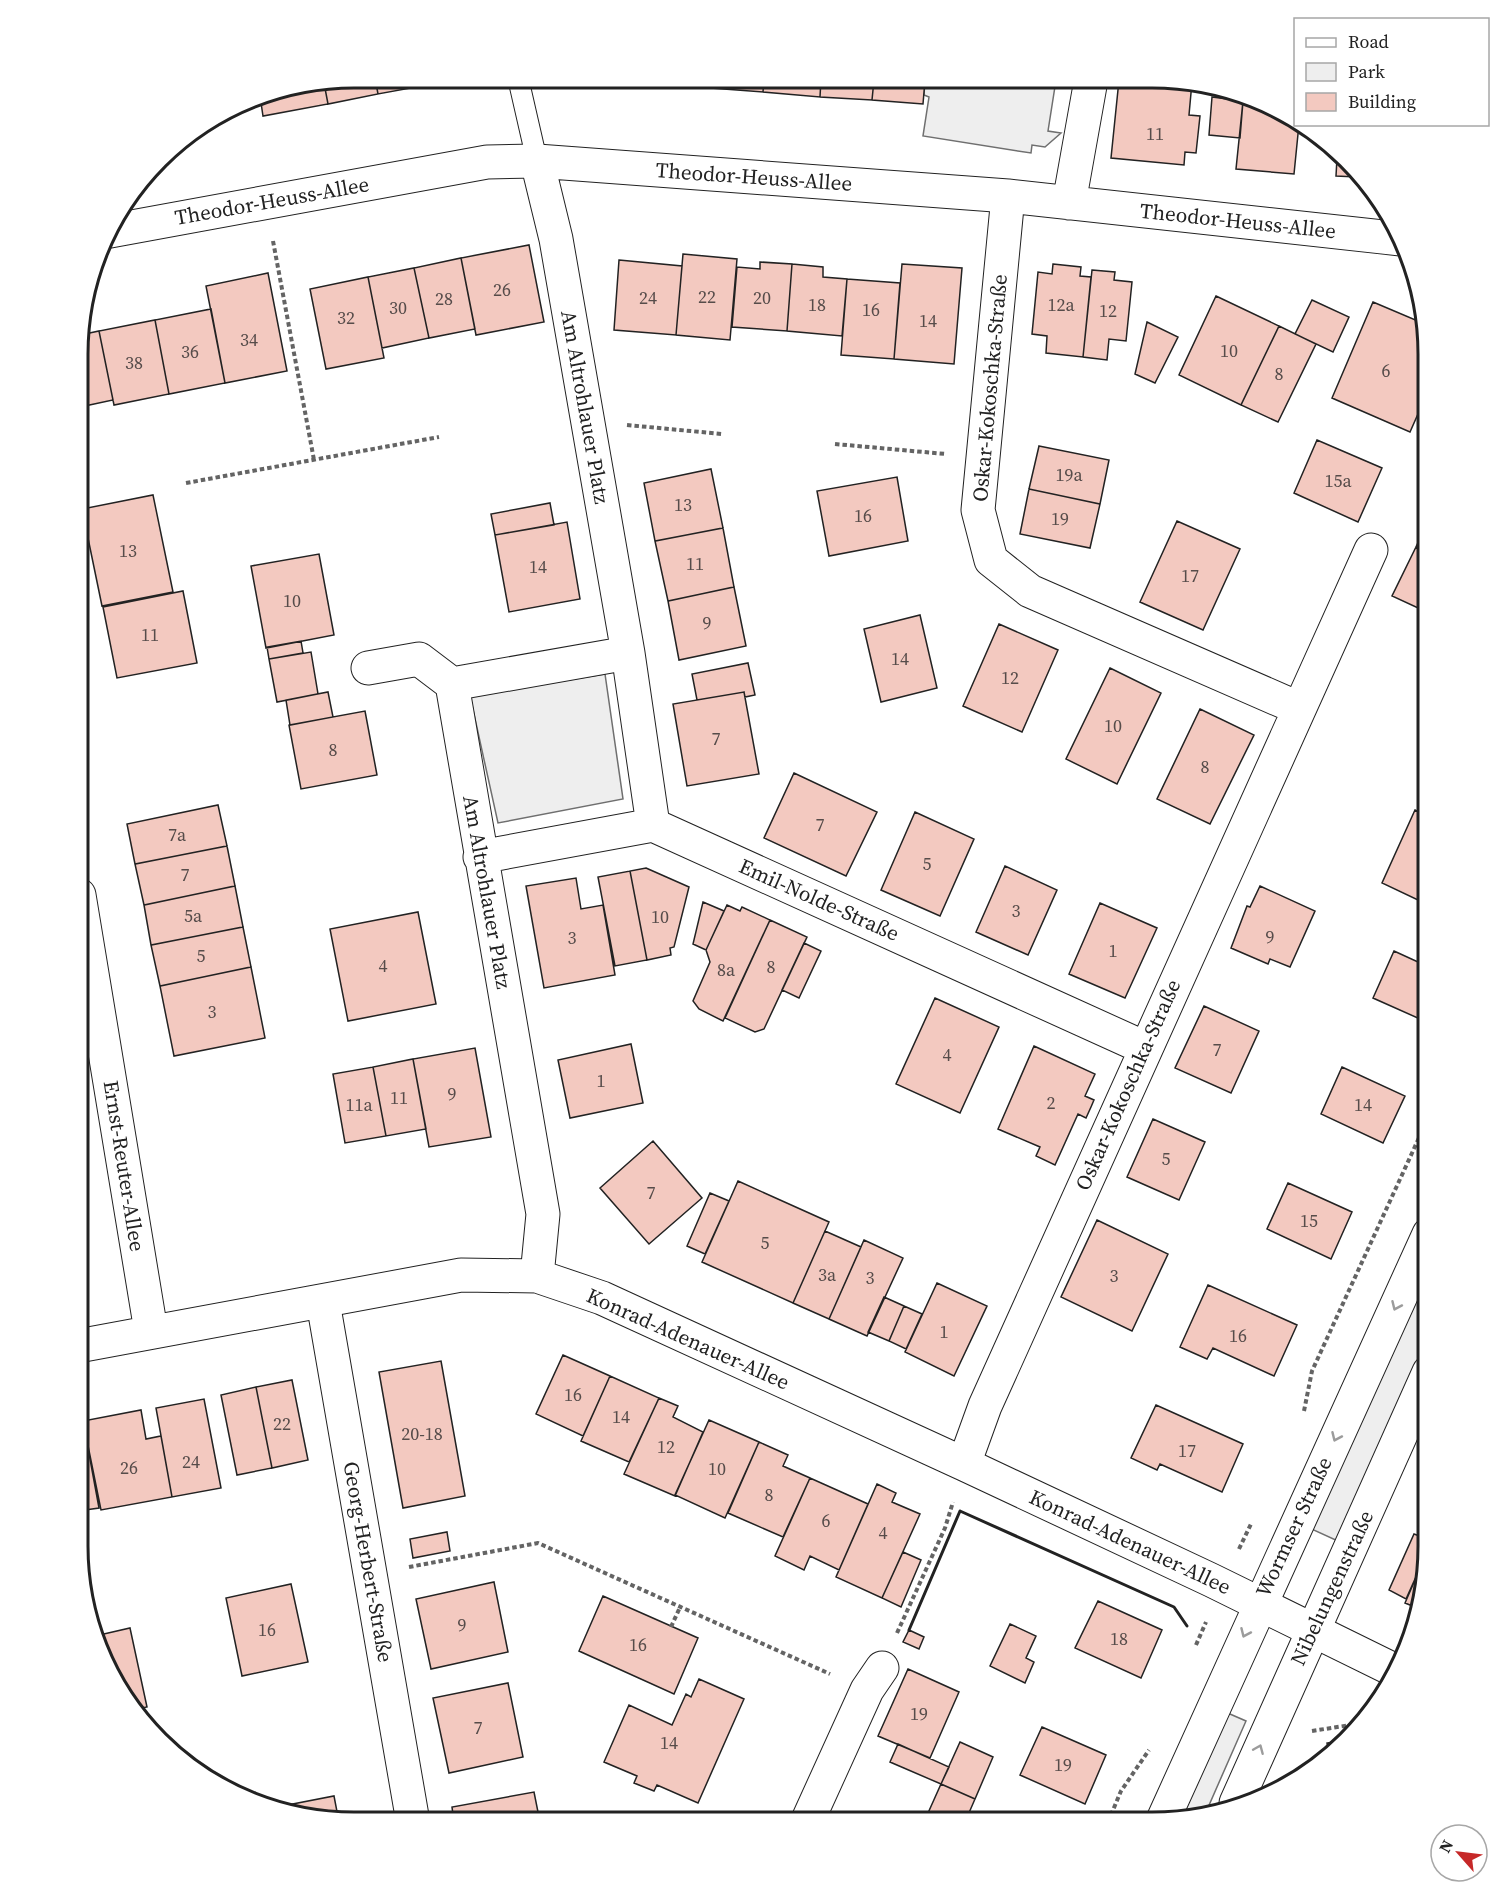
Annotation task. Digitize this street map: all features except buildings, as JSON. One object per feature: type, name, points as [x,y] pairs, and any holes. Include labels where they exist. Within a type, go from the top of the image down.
[{"type":"street","points":[[1069,203],[1090,88]]},
{"type":"street","name":"Theodor-Heuss-Allee","points":[[120,229],[487,162],[537,161],[1008,196],[1391,238]]},
{"type":"street","name":"Am Altrohlauer Platz","points":[[537,161],[556,239],[628,653],[653,825]]},
{"type":"street","name":"Oskar-Kokoschka-Straße","points":[[1008,196],[978,510],[991,560],[1030,591],[1298,708]]},
{"type":"street","name":"Oskar-Kokoschka-Straße","points":[[964,1464],[985,1406],[1371,550]]},
{"type":"street","points":[[368,668],[418,659],[452,684],[628,653]]},
{"type":"street","name":"Am Altrohlauer Platz","points":[[452,684],[543,1214],[537,1276]]},
{"type":"street","points":[[480,857],[653,825]]},
{"type":"street","name":"Emil-Nolde-Straße","points":[[653,825],[1145,1048]]},
{"type":"street","name":"Ernst-Reuter-Allee","points":[[89,956],[151,1331]]},
{"type":"street","name":"Wormser Straße","points":[[1166,1812],[1418,1257]]},
{"type":"street","name":"Konrad-Adenauer-Allee","points":[[89,1344],[461,1275],[537,1276],[602,1298],[964,1464],[1389,1668]]},
{"type":"street","name":"Georg-Herbert-Straße","points":[[323,1302],[411,1812]]},
{"type":"street","name":"Nibelungenstraße","points":[[1238,1798],[1418,1394]]},
{"type":"street","points":[[812,1812],[874,1679]]},
{"type":"lane","points":[[520,88],[537,161]]},
{"type":"path","points":[[266,202],[314,460]]},
{"type":"path","points":[[587,421],[722,434]]},
{"type":"path","points":[[186,483],[439,437]]},
{"type":"path","points":[[835,444],[982,457]]},
{"type":"path","points":[[1303,1412],[1312,1371],[1418,1140]]},
{"type":"path","points":[[371,1574],[538,1543],[681,1605],[874,1679],[945,1528]]},
{"type":"path","points":[[671,1627],[681,1605]]},
{"type":"path","points":[[1306,1732],[1349,1725]]},
{"type":"path","points":[[1112,1812],[1121,1791],[1151,1747]]},
{"type":"green space","points":[[924,88],[1055,88],[1048,131],[1061,133],[1045,147],[1032,145],[1031,153],[923,136],[929,97],[924,95]]},
{"type":"green space","points":[[605,674],[623,799],[498,823],[470,696]]},
{"type":"green space","points":[[1418,1281],[1418,1370],[1340,1542],[1307,1527]]},
{"type":"green space","points":[[1223,1711],[1246,1721],[1209,1806],[1178,1811]]},
{"type":"wall","points":[[909,1630],[960,1511],[1174,1607],[1187,1626]]}]
